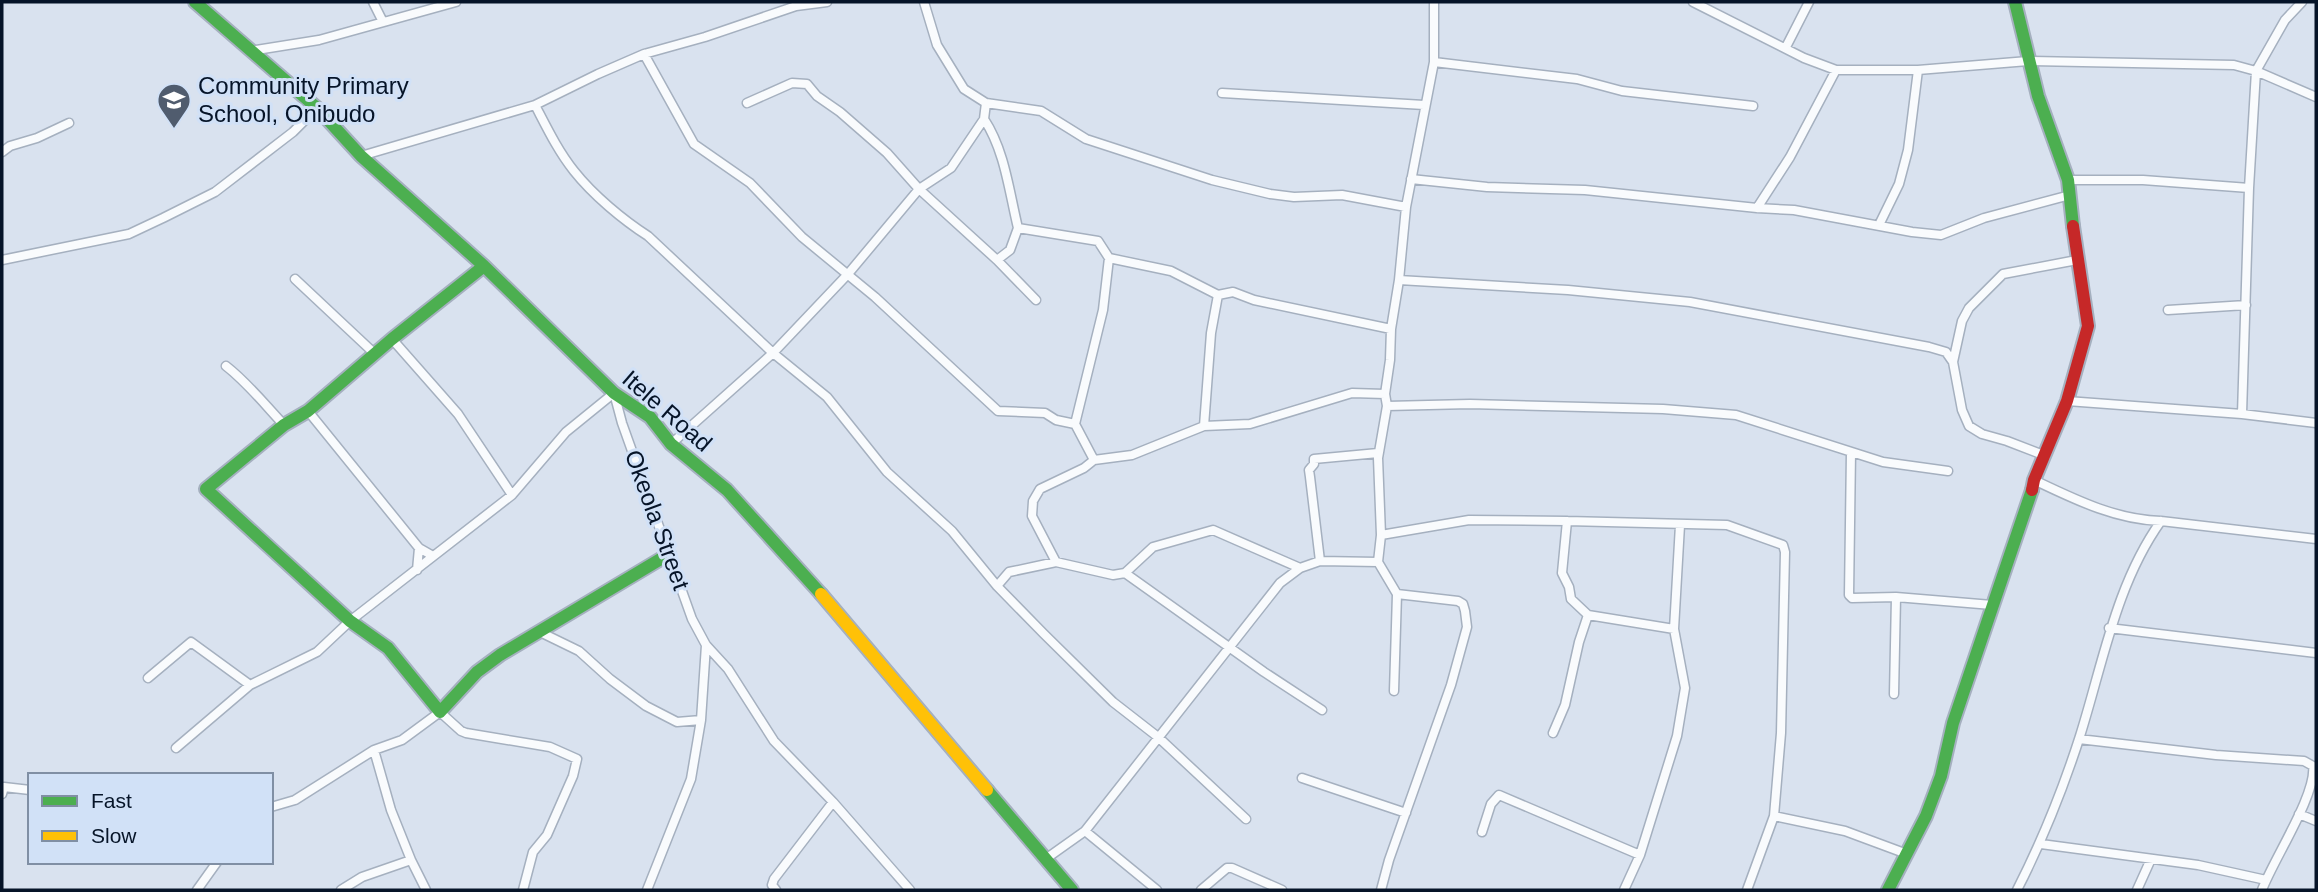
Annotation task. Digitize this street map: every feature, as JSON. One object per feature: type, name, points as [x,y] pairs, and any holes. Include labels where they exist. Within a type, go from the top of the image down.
[{"type":"street","name":"Itele Road","points":[[195,2],[317,108],[361,156],[484,267],[614,393],[650,417],[671,444],[727,490],[793,561],[1072,890]]},
{"type":"street","points":[[373,2],[383,22]]},
{"type":"street","points":[[250,51],[318,40],[456,2]]},
{"type":"street","points":[[361,156],[535,105],[644,54],[705,37],[796,4],[827,2]]},
{"type":"street","points":[[924,2],[937,45],[964,89],[986,103],[1041,111],[1086,139],[1212,180],[1270,194],[1294,197],[1342,195],[1406,207]]},
{"type":"street","points":[[1378,458],[1387,406],[1385,394],[1391,329],[1406,207],[1434,62],[1434,2]]},
{"type":"street","points":[[1693,2],[1804,58],[1836,70],[1918,70],[2028,61],[2234,65],[2256,71],[2316,97]]},
{"type":"street","points":[[1786,47],[1810,2]]},
{"type":"street","points":[[1888,890],[1926,816],[1941,776],[1953,723],[2035,480],[2067,401],[2088,326],[2068,180],[2038,96],[2015,2]]},
{"type":"street","points":[[2242,414],[2249,188],[2256,71],[2285,20],[2302,2]]},
{"type":"street","points":[[644,54],[694,144],[750,183],[802,237],[875,297],[998,411],[1045,413],[1056,420],[1075,424]]},
{"type":"street","points":[[1434,62],[1577,79],[1622,91],[1752,106]]},
{"type":"street","points":[[1757,208],[1790,157],[1836,70]]},
{"type":"street","points":[[1880,226],[1899,184],[1908,150],[1918,70]]},
{"type":"street","points":[[747,103],[792,83],[807,84],[817,96],[840,112],[887,153],[919,189],[997,260],[1036,300]]},
{"type":"street","points":[[1222,93],[1424,105]]},
{"type":"street","points":[[671,444],[773,353],[848,274],[919,189],[951,168],[984,119],[986,103]]},
{"type":"street","points":[[535,105],[575,173],[628,223],[649,236],[773,353],[827,397],[887,472],[952,531],[998,586],[1113,702],[1158,737],[1246,819]]},
{"type":"street","points":[[2,260],[129,234],[163,218],[215,192],[293,132],[317,108]]},
{"type":"street","points":[[984,119],[993,132],[999,149],[1018,228],[1010,250],[997,260]]},
{"type":"street","points":[[2,152],[10,146],[37,138],[69,123]]},
{"type":"street","points":[[1410,179],[1487,187],[1585,190],[1794,210],[1941,235],[1984,218],[2070,195]]},
{"type":"street","points":[[2068,180],[2143,180],[2249,188]]},
{"type":"street","points":[[1018,228],[1098,241],[1109,258],[1103,310],[1075,424],[1094,460]]},
{"type":"street","points":[[1109,258],[1171,271],[1219,295],[1233,292],[1254,300],[1391,329]]},
{"type":"street","points":[[2046,456],[1982,434],[1969,426],[1962,410],[1953,362],[1962,321],[1969,308],[2003,274],[2077,260]]},
{"type":"street","points":[[484,267],[392,339],[308,411],[284,425],[206,489],[350,621],[388,648],[440,712],[461,731],[550,747],[578,759],[547,835],[533,852],[523,890]]},
{"type":"street","points":[[295,279],[375,354]]},
{"type":"street","points":[[1399,279],[1568,290],[1690,302],[1929,347],[1945,352],[1953,362]]},
{"type":"street","points":[[1204,426],[1211,333],[1219,295]]},
{"type":"street","points":[[2168,310],[2246,305]]},
{"type":"street","points":[[392,339],[457,414],[512,495]]},
{"type":"street","points":[[226,366],[241,378],[284,425]]},
{"type":"street","points":[[176,748],[250,685],[317,652],[350,621],[512,495],[566,432],[614,393]]},
{"type":"street","name":"Okeola Street","points":[[614,393],[622,423],[692,619],[706,645],[728,669],[774,741],[833,802],[910,890]]},
{"type":"street","points":[[1056,562],[1032,516],[1033,501],[1040,489],[1084,468],[1094,460],[1132,455],[1204,426],[1250,424],[1352,393],[1385,394]]},
{"type":"street","points":[[2067,401],[2242,414],[2316,423]]},
{"type":"street","points":[[1387,406],[1470,404],[1663,409],[1736,415],[1883,462],[1948,471]]},
{"type":"street","points":[[308,411],[419,548],[433,556]]},
{"type":"street","points":[[1851,452],[1849,595],[1860,600],[1896,597],[1992,605]]},
{"type":"street","points":[[1320,561],[1309,470],[1314,459],[1378,453],[1381,535],[1378,562],[1397,594],[1394,691]]},
{"type":"street","points":[[2035,480],[2082,503],[2141,520],[2316,539]]},
{"type":"street","points":[[1381,535],[1469,520],[1567,521],[1727,525],[1783,545],[1781,733],[1774,816],[1746,890]]},
{"type":"street","points":[[2141,520],[2146,542]]},
{"type":"street","points":[[1567,521],[1562,573],[1572,599],[1588,615],[1675,629]]},
{"type":"street","points":[[2017,890],[2041,844],[2079,739],[2109,628],[2146,542],[2161,521]]},
{"type":"street","points":[[1624,890],[1640,855],[1677,736],[1685,688],[1675,629],[1680,525]]},
{"type":"street","points":[[998,586],[1009,572],[1056,562],[1113,575],[1125,573],[1153,547],[1213,530],[1300,568]]},
{"type":"street","points":[[417,569],[419,548]]},
{"type":"street","points":[[273,806],[295,800],[374,750],[402,740],[440,712],[477,673],[500,654],[669,554]]},
{"type":"street","points":[[1047,858],[1084,831],[1280,583],[1300,568],[1320,561],[1378,562]]},
{"type":"street","points":[[1125,573],[1322,710]]},
{"type":"street","points":[[1381,890],[1389,860],[1451,685],[1467,627],[1463,604],[1458,601],[1397,594]]},
{"type":"street","points":[[1894,694],[1896,597]]},
{"type":"street","points":[[1553,733],[1565,705],[1588,615]]},
{"type":"street","points":[[2109,628],[2316,653]]},
{"type":"street","points":[[540,632],[579,651],[646,706],[677,722],[701,720]]},
{"type":"street","points":[[148,678],[191,642],[250,685]]},
{"type":"street","points":[[647,890],[691,779],[701,720],[706,645]]},
{"type":"street","points":[[2079,739],[2216,755],[2304,761],[2314,766],[2314,774],[2299,814],[2262,890]]},
{"type":"street","points":[[374,750],[391,810],[426,890]]},
{"type":"street","points":[[1301,778],[1406,813]]},
{"type":"street","points":[[2,793],[4,787],[28,790]]},
{"type":"street","points":[[1482,832],[1491,804],[1499,795],[1640,855]]},
{"type":"street","points":[[776,890],[772,885],[774,879],[833,802]]},
{"type":"street","points":[[2299,814],[2316,821]]},
{"type":"street","points":[[1774,816],[1845,831],[1907,854]]},
{"type":"street","points":[[1084,831],[1157,890]]},
{"type":"street","points":[[2041,844],[2198,865],[2266,880]]},
{"type":"street","points":[[2137,890],[2151,859]]},
{"type":"street","points":[[341,890],[362,877],[411,860]]},
{"type":"street","points":[[197,890],[216,864]]},
{"type":"street","points":[[1201,890],[1227,868],[1282,890]]},
{"type":"traffic: fast","points":[[195,2],[317,108],[361,156],[484,266],[614,393],[650,417],[671,444],[727,490],[821,594]]},
{"type":"traffic: fast","points":[[2015,2],[2038,96],[2068,180],[2073,226]]},
{"type":"traffic: fast","points":[[484,266],[392,339],[308,411],[284,425],[206,489],[350,621],[388,648],[440,712],[477,672],[500,655],[669,554]]},
{"type":"traffic: fast","points":[[1888,890],[1926,816],[1941,776],[1953,723],[2032,490]]},
{"type":"traffic: fast","points":[[987,790],[1072,890]]},
{"type":"traffic: slow","points":[[821,594],[987,790]]},
{"type":"traffic: jam","points":[[2032,490],[2067,401],[2088,326],[2073,226]]},
{"type":"place","name":"Community Primary School, Onibudo","points":[[174,130]]}]
